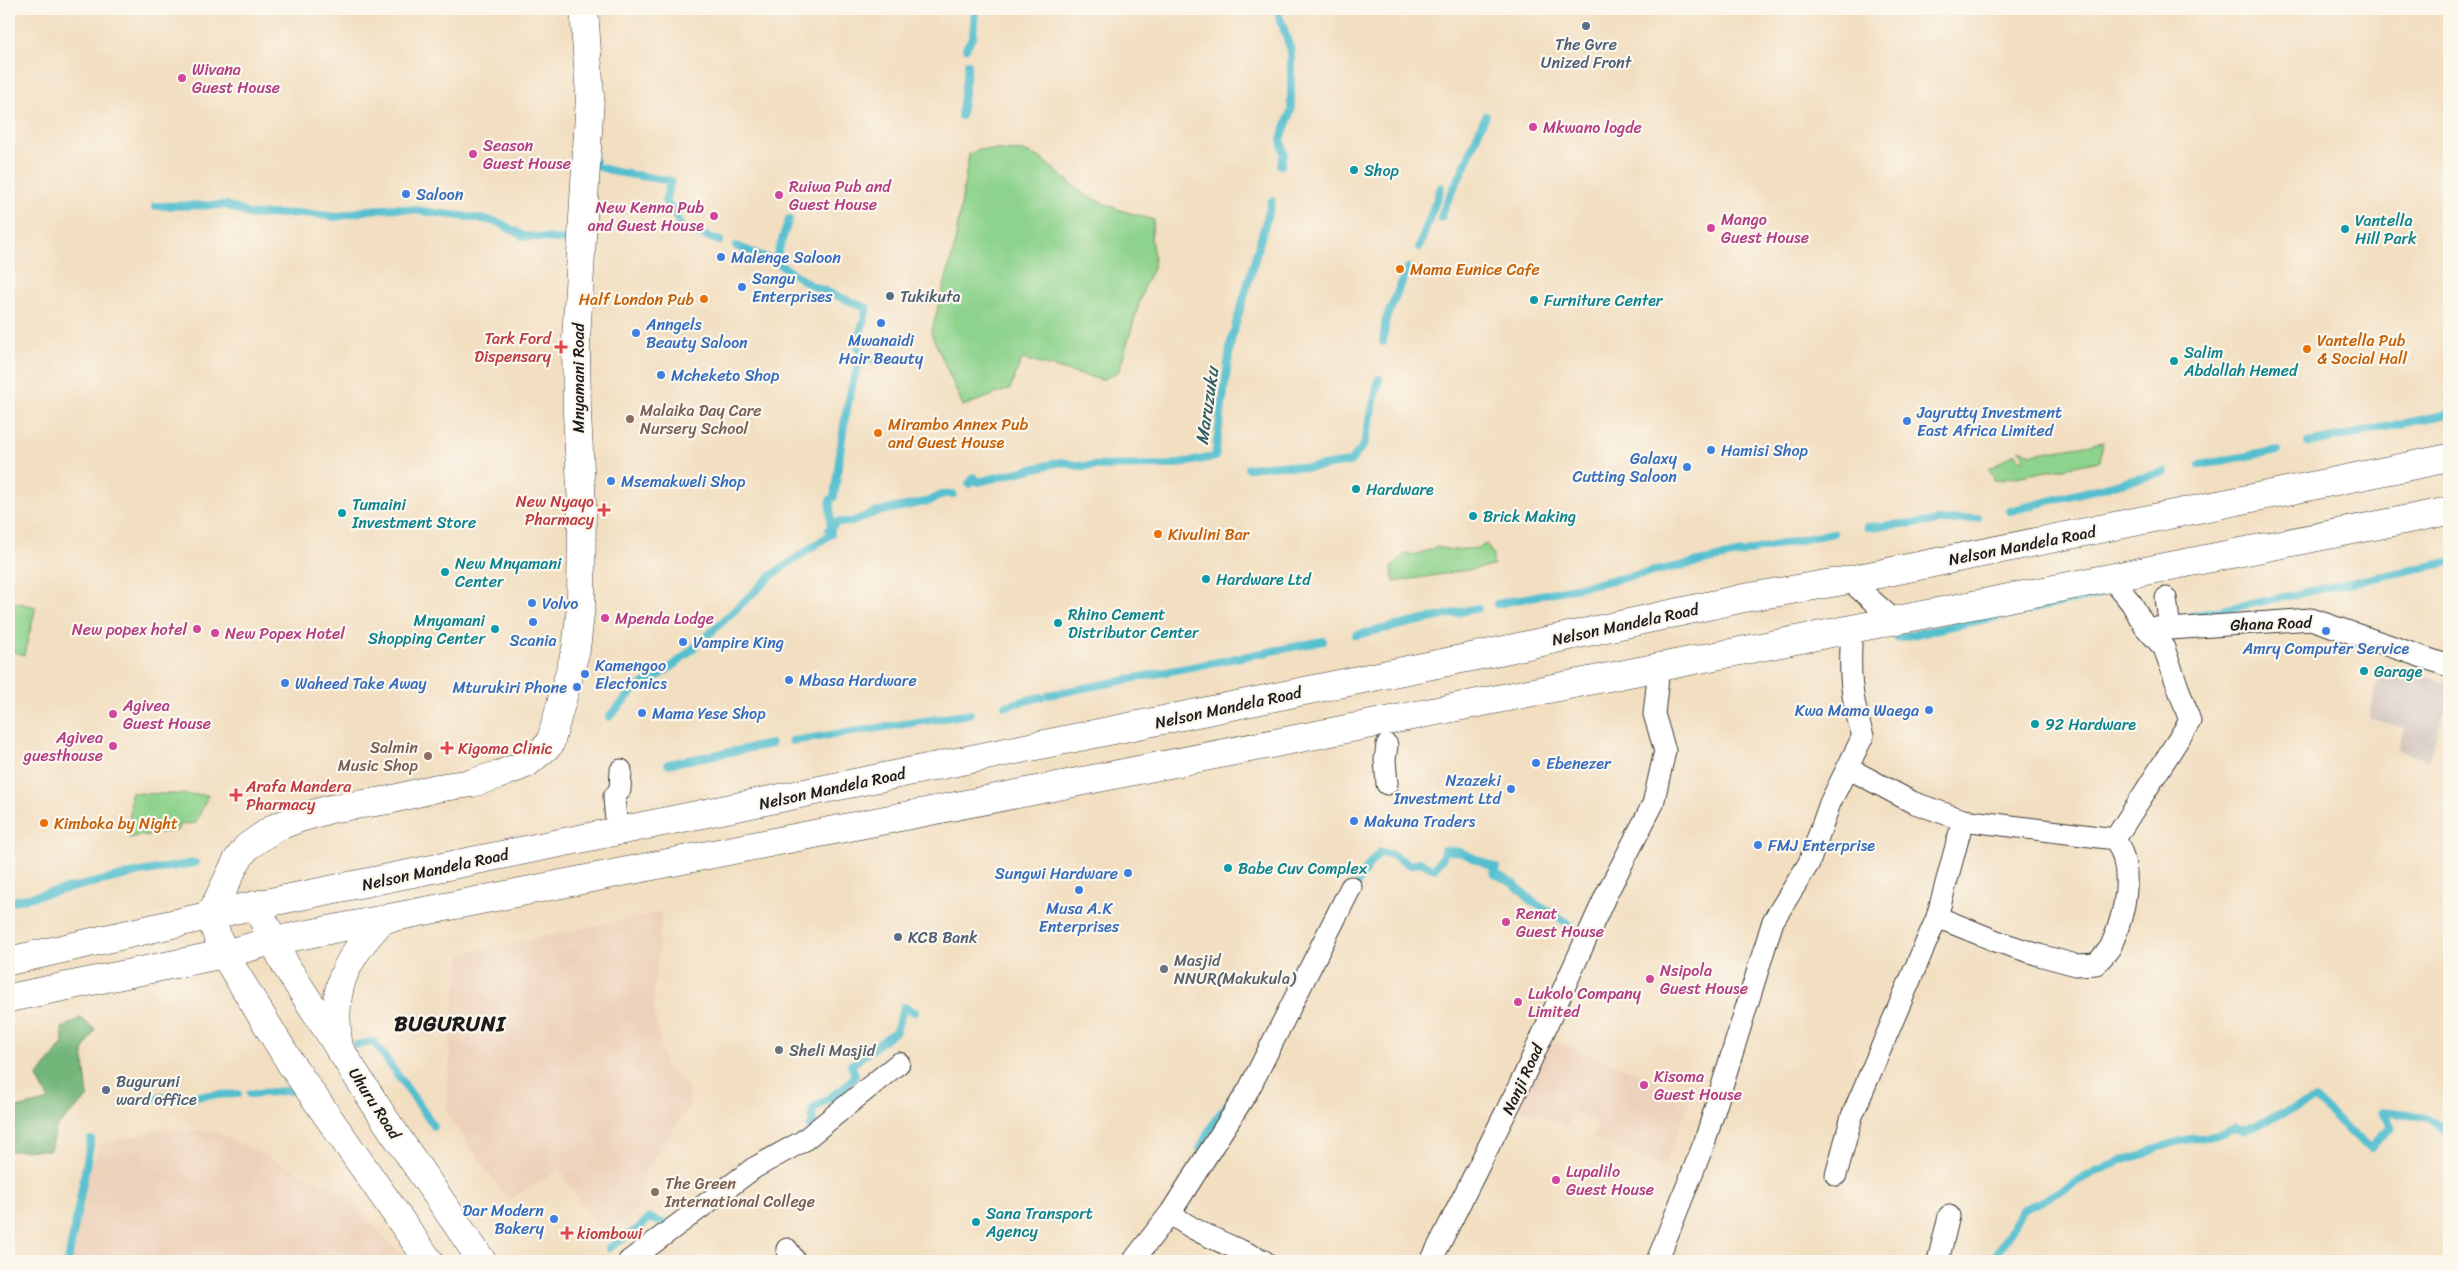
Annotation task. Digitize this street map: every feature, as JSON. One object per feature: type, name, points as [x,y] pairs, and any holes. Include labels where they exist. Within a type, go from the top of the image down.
[{"type":"main road","name":"Mnyamani Road","points":[[233,872],[236,862],[247,847],[274,828],[330,809],[389,800],[437,788],[472,783],[526,764],[550,744],[576,648],[580,612],[582,506],[577,414],[576,341],[590,96],[584,9]]},
{"type":"main road","name":"Nelson Mandela Road","points":[[9,961],[256,905],[1468,658],[1744,598],[1849,580],[2449,458]]},
{"type":"main road","points":[[9,998],[383,919],[2449,511]]},
{"type":"main road","points":[[233,872],[210,916],[224,954],[291,1064],[429,1261]]},
{"type":"main road","name":"Uhuru Road","points":[[233,872],[256,905],[273,941],[339,1049],[482,1261]]},
{"type":"main road","points":[[339,1049],[335,1023],[336,1004],[340,986],[355,951],[383,919]]},
{"type":"street","points":[[2111,578],[2132,604],[2145,627],[2164,648],[2190,721],[2115,838]]},
{"type":"street","points":[[1849,580],[1896,620]]},
{"type":"street","points":[[2166,598],[2170,629]]},
{"type":"street","name":"Ghana Road","points":[[2145,627],[2170,629],[2310,618],[2449,666]]},
{"type":"street","points":[[1657,1261],[1705,1140],[1774,921],[1809,863],[1830,803],[1863,736],[1854,708],[1849,668],[1852,629]]},
{"type":"street","name":"Nanji Road","points":[[1431,1261],[1519,1086],[1606,895],[1653,804],[1665,751],[1654,714],[1659,668]]},
{"type":"street","points":[[1387,745],[1385,760],[1387,784]]},
{"type":"street","points":[[1848,768],[1912,802],[1963,820],[2115,838]]},
{"type":"street","points":[[617,832],[614,796],[620,790],[622,770]]},
{"type":"street","points":[[1836,1175],[1852,1116],[1937,917],[1963,820]]},
{"type":"street","points":[[1937,917],[1999,942],[2048,957],[2076,965],[2096,964],[2110,947],[2126,896],[2124,856],[2115,838]]},
{"type":"street","points":[[1133,1261],[1171,1212],[1249,1089],[1351,888]]},
{"type":"street","points":[[629,1261],[754,1168],[803,1141],[899,1063]]},
{"type":"street","points":[[1171,1212],[1176,1218],[1218,1241],[1264,1261]]},
{"type":"street","points":[[1938,1261],[1949,1216]]},
{"type":"shaded area","points":[[2386,664],[2449,684],[2449,698],[2429,761],[2397,750],[2405,728],[2370,719],[2373,694]]},
{"type":"shaded area","points":[[662,912],[653,1003],[665,1066],[683,1080],[689,1090],[690,1105],[646,1169],[638,1208],[606,1237],[579,1202],[560,1169],[508,1201],[447,1113],[452,1014],[461,954]]},
{"type":"shaded area","name":"Kisoma Guest House","points":[[1545,1037],[1692,1095],[1664,1167],[1592,1138],[1598,1122],[1573,1112],[1567,1127],[1518,1107]]},
{"type":"shaded area","points":[[164,1129],[216,1132],[343,1193],[407,1261],[73,1261],[74,1241],[88,1171],[101,1144]]},
{"type":"green space","points":[[979,149],[1023,151],[1039,157],[1085,195],[1117,209],[1154,220],[1151,238],[1154,256],[1153,269],[1145,284],[1119,371],[1102,380],[1022,359],[1010,389],[963,406],[931,333],[954,249],[969,154]]},
{"type":"green space","points":[[2103,442],[2100,461],[1995,481],[1989,469],[2015,453],[2021,460],[2025,459],[2019,449],[2032,454]]},
{"type":"green space","points":[[1486,544],[1493,554],[1493,566],[1394,582],[1391,568],[1406,553],[1414,555],[1437,547],[1452,550],[1478,548]]},
{"type":"green space","points":[[9,601],[36,607],[24,655],[11,651],[9,659]]},
{"type":"green space","points":[[131,793],[208,795],[196,823],[178,825],[179,830],[129,838]]},
{"type":"green space","points":[[80,1018],[95,1029],[83,1052],[88,1097],[56,1128],[50,1150],[9,1151],[9,1110],[49,1100],[37,1077],[63,1043],[62,1028]]},
{"type":"waterway","points":[[966,48],[973,36],[975,9]]},
{"type":"waterway","points":[[1277,9],[1291,51],[1291,111],[1281,139],[1284,154],[1281,165]]},
{"type":"waterway","points":[[961,116],[968,64]]},
{"type":"waterway","points":[[1441,218],[1486,116]]},
{"type":"waterway","points":[[596,161],[596,166],[616,172],[671,181],[665,201],[674,211],[681,227],[720,241]]},
{"type":"waterway","points":[[1419,247],[1441,187]]},
{"type":"waterway","name":"Maruzuku","points":[[969,484],[974,477],[978,482],[1061,462],[1079,466],[1170,465],[1215,457],[1231,341],[1272,201]]},
{"type":"waterway","points":[[155,206],[226,205],[251,215],[304,213],[336,217],[368,210],[397,208],[483,219],[500,223],[523,236],[578,241]]},
{"type":"waterway","points":[[775,261],[789,219]]},
{"type":"waterway","points":[[609,717],[633,691],[670,668],[702,641],[772,575],[831,534],[830,500],[834,497],[847,409],[861,357],[859,339],[867,308],[810,285],[775,261],[736,246]]},
{"type":"waterway","points":[[1383,342],[1386,319],[1408,268]]},
{"type":"waterway","points":[[861,357],[883,362]]},
{"type":"waterway","points":[[1248,468],[1279,465],[1308,468],[1350,462],[1364,445],[1379,379]]},
{"type":"waterway","points":[[2308,443],[2449,414]]},
{"type":"waterway","points":[[2200,465],[2278,450]]},
{"type":"waterway","points":[[2010,511],[2165,472]]},
{"type":"waterway","points":[[829,530],[837,522],[852,522],[876,512],[930,501],[943,494],[953,494]]},
{"type":"waterway","points":[[1867,527],[1978,518]]},
{"type":"waterway","points":[[1749,551],[1833,533]]},
{"type":"waterway","points":[[1497,604],[1742,553]]},
{"type":"waterway","points":[[2179,619],[2449,562]]},
{"type":"waterway","points":[[1897,638],[2098,595]]},
{"type":"waterway","points":[[1356,635],[1478,608]]},
{"type":"waterway","points":[[1049,695],[1323,641]]},
{"type":"waterway","points":[[1005,706],[1041,697]]},
{"type":"waterway","points":[[792,741],[970,714]]},
{"type":"waterway","points":[[668,764],[771,744]]},
{"type":"waterway","points":[[1355,889],[1370,863],[1380,852],[1393,855],[1410,865],[1420,862],[1434,869],[1443,857],[1444,850],[1460,852],[1496,868],[1494,873],[1514,884],[1533,902],[1566,922],[1569,926]]},
{"type":"waterway","points":[[9,902],[140,872],[195,863]]},
{"type":"waterway","points":[[810,1127],[813,1123],[812,1110],[845,1087],[855,1075],[851,1065],[896,1031],[904,1007],[915,1012]]},
{"type":"waterway","points":[[356,1045],[374,1042],[434,1126]]},
{"type":"waterway","points":[[250,1094],[297,1090]]},
{"type":"waterway","points":[[148,1098],[238,1094]]},
{"type":"waterway","points":[[1200,1149],[1214,1122],[1233,1098]]},
{"type":"waterway","points":[[1993,1261],[2022,1210],[2096,1171],[2145,1154],[2156,1148],[2184,1140],[2219,1135],[2236,1128],[2242,1131],[2315,1099],[2344,1127],[2371,1148],[2392,1127],[2381,1112],[2427,1117],[2444,1129]]},
{"type":"waterway","points":[[2449,1113],[2444,1129],[2449,1130]]},
{"type":"waterway","points":[[68,1261],[91,1140]]},
{"type":"waterway","points":[[609,1248],[639,1228],[649,1218],[671,1226]]},
{"type":"place","name":"The Gvre Unized Front","points":[[1586,26]]},
{"type":"place","name":"Wivana Guest House","points":[[182,78]]},
{"type":"place","name":"Mkwano logde","points":[[1533,127]]},
{"type":"place","name":"Season Guest House","points":[[473,154]]},
{"type":"place","name":"Shop","points":[[1354,170]]},
{"type":"place","name":"Saloon","points":[[406,194]]},
{"type":"place","name":"Ruiwa Pub and Guest House","points":[[779,195]]},
{"type":"place","name":"New Kenna Pub and Guest House","points":[[714,216]]},
{"type":"place","name":"Mango Guest House","points":[[1711,228]]},
{"type":"place","name":"Vantella Hill Park","points":[[2345,229]]},
{"type":"place","name":"Malenge Saloon","points":[[721,257]]},
{"type":"place","name":"Mama Eunice Cafe","points":[[1400,269]]},
{"type":"place","name":"Sangu Enterprises","points":[[742,287]]},
{"type":"place","name":"Tukikuta","points":[[890,296]]},
{"type":"place","name":"Half London Pub","points":[[704,299]]},
{"type":"place","name":"Furniture Center","points":[[1534,300]]},
{"type":"place","name":"Mwanaidi Hair Beauty","points":[[881,323]]},
{"type":"place","name":"Anngels Beauty Saloon","points":[[636,333]]},
{"type":"place","name":"Tark Ford Dispensary","points":[[561,347]]},
{"type":"place","name":"Vantella Pub & Social Hall","points":[[2307,349]]},
{"type":"place","name":"Salim Abdallah Hemed","points":[[2174,361]]},
{"type":"place","name":"Mcheketo Shop","points":[[661,375]]},
{"type":"place","name":"Malaika Day Care Nursery School","points":[[630,419]]},
{"type":"place","name":"Jayrutty Investment East Africa Limited","points":[[1907,421]]},
{"type":"place","name":"Mirambo Annex Pub and Guest House","points":[[878,433]]},
{"type":"place","name":"Hamisi Shop","points":[[1711,450]]},
{"type":"place","name":"Galaxy Cutting Saloon","points":[[1687,467]]},
{"type":"place","name":"Msemakweli Shop","points":[[611,481]]},
{"type":"place","name":"Hardware","points":[[1356,489]]},
{"type":"place","name":"New Nyayo Pharmacy","points":[[604,510]]},
{"type":"place","name":"Tumaini Investment Store","points":[[342,513]]},
{"type":"place","name":"Brick Making","points":[[1473,516]]},
{"type":"place","name":"Kivulini Bar","points":[[1158,534]]},
{"type":"place","name":"New Mnyamani Center","points":[[445,572]]},
{"type":"place","name":"Hardware Ltd","points":[[1206,579]]},
{"type":"place","name":"Volvo","points":[[532,603]]},
{"type":"place","name":"Mpenda Lodge","points":[[605,618]]},
{"type":"place","name":"Scania","points":[[533,622]]},
{"type":"place","name":"Rhino Cement Distributor Center","points":[[1058,623]]},
{"type":"place","name":"New popex hotel","points":[[197,629]]},
{"type":"place","name":"Mnyamani Shopping Center","points":[[495,629]]},
{"type":"place","name":"Amry Computer Service","points":[[2326,631]]},
{"type":"place","name":"New Popex Hotel","points":[[215,633]]},
{"type":"place","name":"Vampire King","points":[[683,642]]},
{"type":"place","name":"Garage","points":[[2364,671]]},
{"type":"place","name":"Kamengoo Electonics","points":[[585,674]]},
{"type":"place","name":"Mbasa Hardware","points":[[789,680]]},
{"type":"place","name":"Waheed Take Away","points":[[285,683]]},
{"type":"place","name":"Mturukiri Phone","points":[[577,687]]},
{"type":"place","name":"Kwa Mama Waega","points":[[1929,710]]},
{"type":"place","name":"Mama Yese Shop","points":[[642,713]]},
{"type":"place","name":"Agivea Guest House","points":[[113,714]]},
{"type":"place","name":"92 Hardware","points":[[2035,724]]},
{"type":"place","name":"Agivea guesthouse","points":[[113,746]]},
{"type":"place","name":"Kigoma Clinic","points":[[447,748]]},
{"type":"place","name":"Salmin Music Shop","points":[[428,756]]},
{"type":"place","name":"Ebenezer","points":[[1536,763]]},
{"type":"place","name":"Nzazeki Investment Ltd","points":[[1511,789]]},
{"type":"place","name":"Arafa Mandera Pharmacy","points":[[236,795]]},
{"type":"place","name":"Makuna Traders","points":[[1354,821]]},
{"type":"place","name":"Kimboka by Night","points":[[44,823]]},
{"type":"place","name":"FMJ Enterprise","points":[[1758,845]]},
{"type":"place","name":"Babe Cuv Complex","points":[[1228,868]]},
{"type":"place","name":"Sungwi Hardware","points":[[1128,873]]},
{"type":"place","name":"Musa A.K Enterprises","points":[[1079,890]]},
{"type":"place","name":"Renat Guest House","points":[[1506,922]]},
{"type":"place","name":"KCB Bank","points":[[898,937]]},
{"type":"place","name":"Masjid NNUR(Makukula)","points":[[1164,969]]},
{"type":"place","name":"Nsipola Guest House","points":[[1650,979]]},
{"type":"place","name":"Lukolo Company Limited","points":[[1518,1002]]},
{"type":"place","name":"Sheli Masjid","points":[[779,1050]]},
{"type":"place","name":"Kisoma Guest House","points":[[1644,1085]]},
{"type":"place","name":"Buguruni ward office","points":[[106,1090]]},
{"type":"place","name":"Lupalilo Guest House","points":[[1556,1180]]},
{"type":"place","name":"The Green International College","points":[[655,1192]]},
{"type":"place","name":"Dar Modern Bakery","points":[[554,1219]]},
{"type":"place","name":"Sana Transport Agency","points":[[976,1222]]},
{"type":"place","name":"kiombowi","points":[[567,1233]]},
{"type":"district","name":"BUGURUNI","points":[[450,1024]]}]
